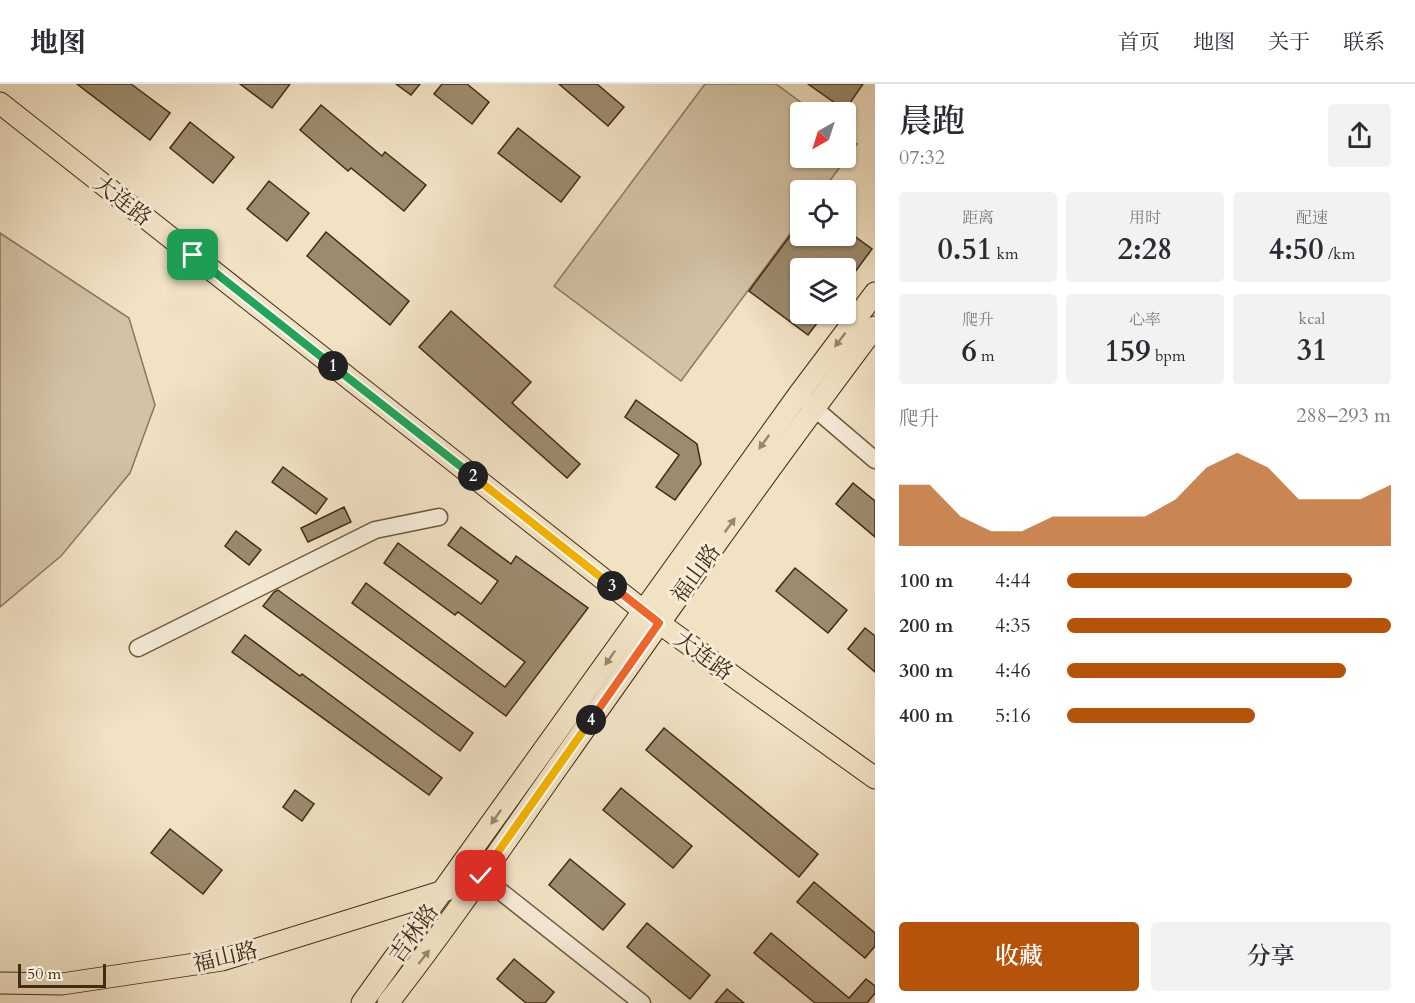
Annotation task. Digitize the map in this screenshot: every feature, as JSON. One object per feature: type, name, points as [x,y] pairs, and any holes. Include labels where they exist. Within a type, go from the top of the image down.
[{"type":"main road","name":"大连路","points":[[0,104],[651,617],[875,778]]},
{"type":"main road","points":[[806,401],[875,293]]},
{"type":"main road","name":"福山路","points":[[443,892],[651,617],[806,401],[875,327]]},
{"type":"main road","name":"福山路","points":[[0,983],[62,984],[222,960],[443,892],[481,876],[651,617]]},
{"type":"main road","name":"吉林路","points":[[388,1003],[481,876]]},
{"type":"main road","name":"吉林路","points":[[362,1003],[443,892]]},
{"type":"street","points":[[806,401],[875,460]]},
{"type":"street","points":[[138,648],[375,530],[439,517]]},
{"type":"street","points":[[481,876],[642,1003]]},
{"type":"shaded area","points":[[705,84],[776,84],[800,102],[790,102],[790,168],[839,168],[830,180],[790,180],[790,234],[681,381],[554,286]]},
{"type":"shaded area","points":[[0,233],[129,318],[155,405],[130,473],[61,556],[0,607]]},
{"type":"building","points":[[77,84],[131,84],[170,113],[150,140]]},
{"type":"building","points":[[240,84],[290,84],[272,108]]},
{"type":"building","points":[[396,84],[420,84],[411,95]]},
{"type":"building","points":[[442,84],[467,84],[489,102],[472,124],[434,94]]},
{"type":"building","points":[[559,84],[597,84],[624,107],[608,126]]},
{"type":"building","points":[[808,84],[863,84],[851,102],[834,102]]},
{"type":"building","points":[[321,105],[382,156],[385,152],[426,185],[404,211],[351,168],[348,171],[300,130]]},
{"type":"building","points":[[190,122],[234,157],[213,183],[170,148]]},
{"type":"building","points":[[518,128],[580,177],[561,202],[498,153]]},
{"type":"building","points":[[269,181],[309,213],[287,241],[247,209]]},
{"type":"building","points":[[326,232],[409,301],[390,325],[307,256]]},
{"type":"building","points":[[790,236],[790,246],[856,246],[856,237],[872,249],[856,271],[856,258],[790,258],[790,322],[749,291]]},
{"type":"building","points":[[451,311],[531,382],[512,403],[580,464],[567,478],[419,347]]},
{"type":"building","points":[[793,324],[816,324],[808,335]]},
{"type":"building","points":[[636,400],[697,444],[701,464],[675,500],[656,487],[679,455],[625,417]]},
{"type":"building","points":[[283,467],[327,499],[316,514],[272,482]]},
{"type":"building","points":[[853,483],[875,501],[875,537],[836,504]]},
{"type":"building","points":[[344,507],[351,522],[308,542],[301,528]]},
{"type":"building","points":[[461,527],[511,564],[516,556],[588,608],[506,716],[352,603],[366,583],[505,687],[525,662],[458,612],[455,615],[384,563],[398,543],[481,604],[498,581],[448,545]]},
{"type":"building","points":[[236,531],[261,550],[249,565],[225,546]]},
{"type":"building","points":[[795,568],[847,610],[828,633],[776,591]]},
{"type":"building","points":[[278,590],[473,733],[460,751],[263,606]]},
{"type":"building","points":[[865,628],[875,636],[875,672],[848,649]]},
{"type":"building","points":[[245,635],[300,676],[302,674],[442,778],[429,795],[232,652]]},
{"type":"building","points":[[664,728],[818,854],[799,877],[646,750]]},
{"type":"building","points":[[621,788],[692,846],[673,868],[603,810]]},
{"type":"building","points":[[295,790],[314,804],[302,821],[283,807]]},
{"type":"building","points":[[170,829],[222,870],[203,894],[151,853]]},
{"type":"building","points":[[570,859],[625,904],[603,930],[549,885]]},
{"type":"building","points":[[814,882],[875,933],[875,946],[865,958],[797,902]]},
{"type":"building","points":[[647,923],[710,975],[690,999],[627,947]]},
{"type":"building","points":[[771,933],[849,998],[866,979],[875,986],[875,993],[867,1003],[815,1003],[754,953]]},
{"type":"building","points":[[514,959],[554,992],[545,1003],[526,1003],[497,979]]},
{"type":"building","points":[[727,989],[744,1003],[715,1003]]},
{"type":"route","points":[[193,255],[659,623],[481,876]]}]
